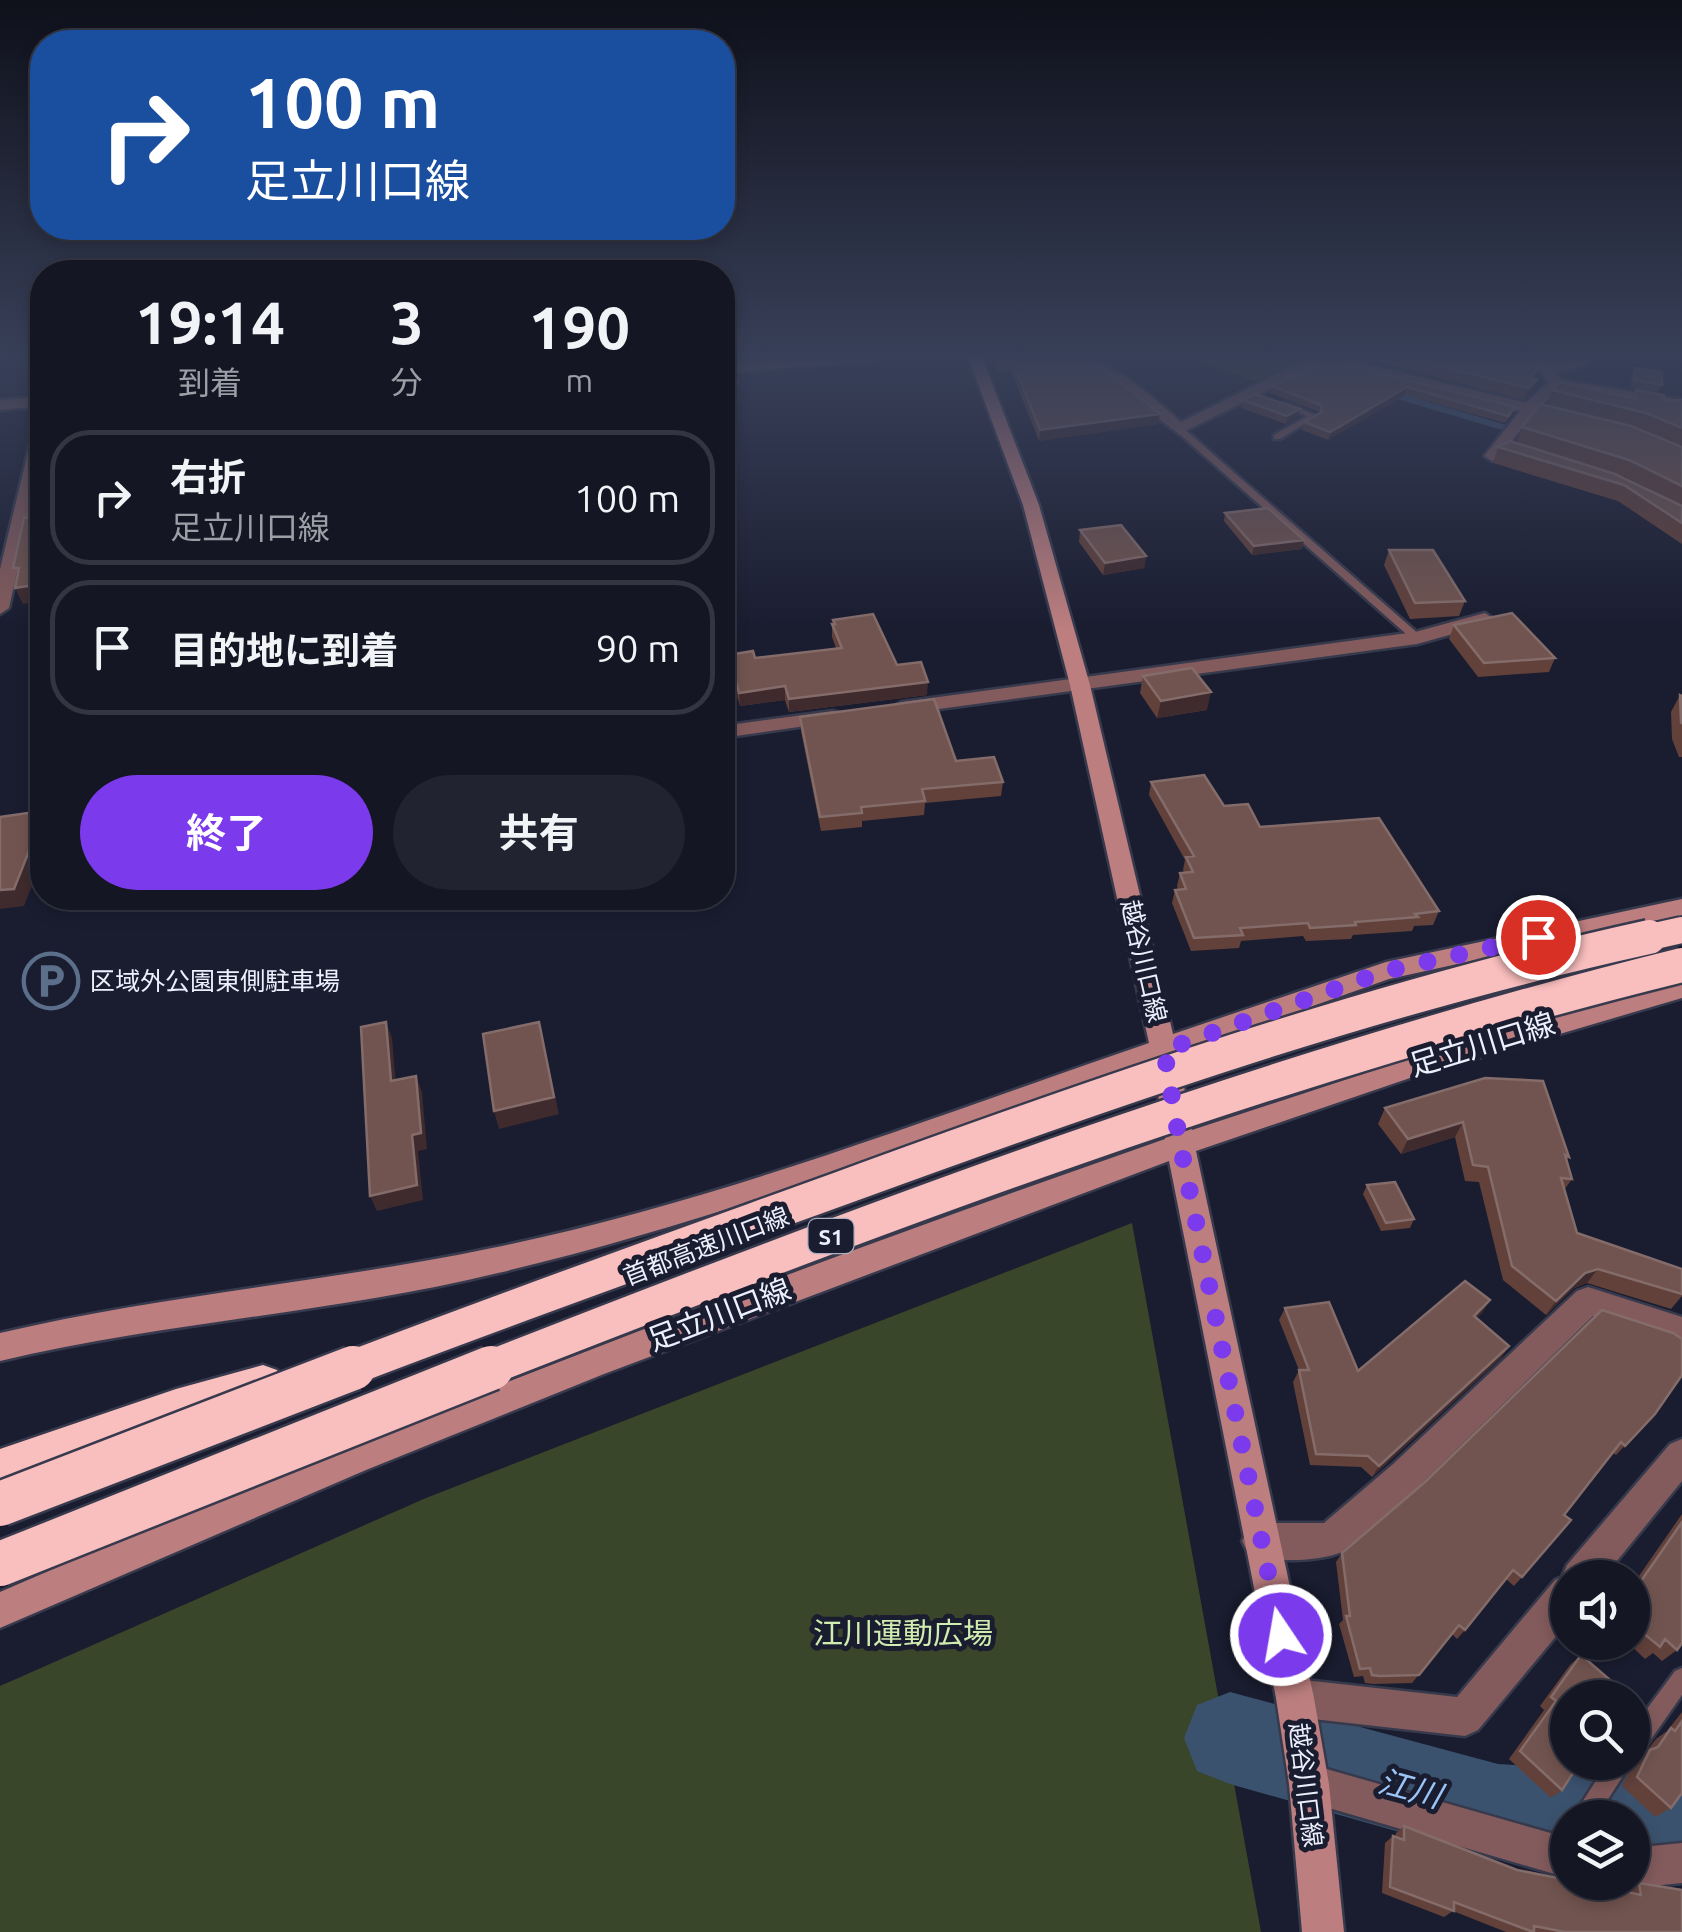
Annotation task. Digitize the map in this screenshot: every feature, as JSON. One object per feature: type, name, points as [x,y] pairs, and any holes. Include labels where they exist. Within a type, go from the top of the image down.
[{"type":"highway","name":"首都高速川口線","points":[[0,1504],[435,1336],[1121,1086],[1312,1024],[1532,963],[1682,930]]},
{"type":"highway","name":"首都高速川口線","points":[[0,1564],[725,1274],[1065,1152],[1450,1026],[1682,965]]},
{"type":"highway","points":[[0,1469],[176,1407],[435,1336]]},
{"type":"main road","name":"越谷川口線","points":[[1009,447],[1031,505],[1080,685],[1164,1050],[1260,1541],[1295,1698],[1309,1784],[1323,1932]]},
{"type":"main road","points":[[0,1347],[84,1328],[320,1293],[495,1261],[737,1196],[1386,971],[1682,907]]},
{"type":"main road","name":"足立川口線","points":[[0,1610],[388,1445],[717,1314],[1367,1079],[1558,1020],[1682,989]]},
{"type":"street","points":[[1502,451],[1505,447]]},
{"type":"street","points":[[0,608],[30,479]]},
{"type":"street","points":[[735,730],[1418,638],[1485,620]]},
{"type":"street","points":[[1260,1541],[1330,1540],[1404,1477],[1588,1302],[1682,1332]]},
{"type":"street","points":[[1596,1560],[1677,1470]]},
{"type":"street","points":[[1295,1698],[1465,1717],[1550,1615]]},
{"type":"street","points":[[1309,1784],[1550,1853]]},
{"type":"street","points":[[1650,1866],[1682,1863]]},
{"type":"lane","points":[[1200,447],[1418,638]]},
{"type":"lane","points":[[1650,1722],[1682,1678]]},
{"type":"green space","name":"江川運動広場","points":[[1132,1223],[1261,1932],[0,1932],[0,1686],[426,1498]]},
{"type":"building","points":[[1499,447],[1530,447],[1615,474],[1682,506],[1682,523],[1624,485]]},
{"type":"building","points":[[1587,447],[1682,447],[1682,486],[1629,460]]},
{"type":"building","points":[[1268,508],[1304,540],[1254,546],[1225,513]]},
{"type":"building","points":[[30,517],[30,586],[15,588],[19,568],[13,568],[24,518]]},
{"type":"building","points":[[1121,525],[1146,556],[1105,563],[1080,530]]},
{"type":"building","points":[[1389,550],[1433,550],[1465,601],[1415,603]]},
{"type":"building","points":[[1512,613],[1555,658],[1484,663],[1454,625]]},
{"type":"building","points":[[873,614],[897,665],[921,662],[928,682],[789,699],[785,686],[739,693],[735,685],[735,654],[753,651],[755,658],[842,648],[833,620]]},
{"type":"building","points":[[1192,668],[1211,692],[1161,701],[1143,676]]},
{"type":"building","points":[[934,699],[956,761],[994,757],[1003,782],[922,789],[925,801],[861,807],[862,813],[820,817],[800,717]]},
{"type":"building","points":[[1204,775],[1224,806],[1248,804],[1260,827],[1379,818],[1439,911],[1415,914],[1418,917],[1355,922],[1356,925],[1310,928],[1308,923],[1240,928],[1243,935],[1194,938],[1175,890],[1186,889],[1180,873],[1193,872],[1186,857],[1194,856],[1151,782]]},
{"type":"building","points":[[30,813],[30,848],[14,889],[0,890],[0,817]]},
{"type":"building","points":[[386,1022],[391,1081],[416,1076],[421,1133],[412,1135],[417,1185],[370,1196],[361,1027]]},
{"type":"building","points":[[539,1022],[554,1097],[494,1111],[483,1034]]},
{"type":"building","points":[[1485,1078],[1543,1081],[1569,1157],[1565,1155],[1572,1179],[1561,1178],[1577,1233],[1682,1269],[1682,1294],[1598,1269],[1585,1273],[1556,1301],[1512,1266],[1488,1167],[1473,1165],[1463,1122],[1408,1139],[1385,1108]]},
{"type":"building","points":[[1395,1182],[1414,1219],[1386,1223],[1367,1185]]},
{"type":"building","points":[[1465,1281],[1490,1300],[1474,1316],[1509,1346],[1379,1466],[1368,1456],[1316,1454],[1299,1370],[1309,1370],[1285,1308],[1329,1302],[1358,1371]]},
{"type":"building","points":[[1602,1310],[1682,1339],[1682,1375],[1655,1414],[1625,1446],[1621,1442],[1564,1515],[1571,1520],[1522,1577],[1513,1570],[1465,1630],[1459,1625],[1419,1675],[1380,1676],[1372,1675],[1370,1668],[1360,1669],[1346,1616],[1350,1616],[1342,1553],[1425,1482]]},
{"type":"building","points":[[1682,1522],[1682,1643],[1677,1650],[1665,1639],[1660,1647],[1650,1639],[1650,1568]]},
{"type":"building","points":[[1577,1660],[1587,1660],[1610,1680],[1563,1680]]},
{"type":"building","points":[[1550,1709],[1550,1779],[1520,1751]]},
{"type":"building","points":[[1682,1721],[1682,1793],[1671,1808],[1640,1780],[1650,1780],[1650,1750],[1658,1747],[1671,1728],[1675,1731]]},
{"type":"building","points":[[1551,1780],[1568,1780],[1562,1790]]},
{"type":"building","points":[[1404,1826],[1517,1870],[1550,1876],[1550,1900],[1650,1900],[1650,1885],[1682,1890],[1682,1932],[1565,1932],[1534,1926],[1533,1932],[1454,1902],[1454,1911],[1390,1887],[1393,1836],[1404,1840]]},
{"type":"waterway","name":"江川","points":[[1230,1738],[1498,1812],[1550,1815]]},
{"type":"waterway","name":"江川","points":[[1650,1820],[1682,1823]]},
{"type":"place","name":"区域外公園東側駐車場","points":[[51,981]]},
{"type":"route","points":[[1281,1635],[1164,1050],[1386,971],[1538,937]]}]
